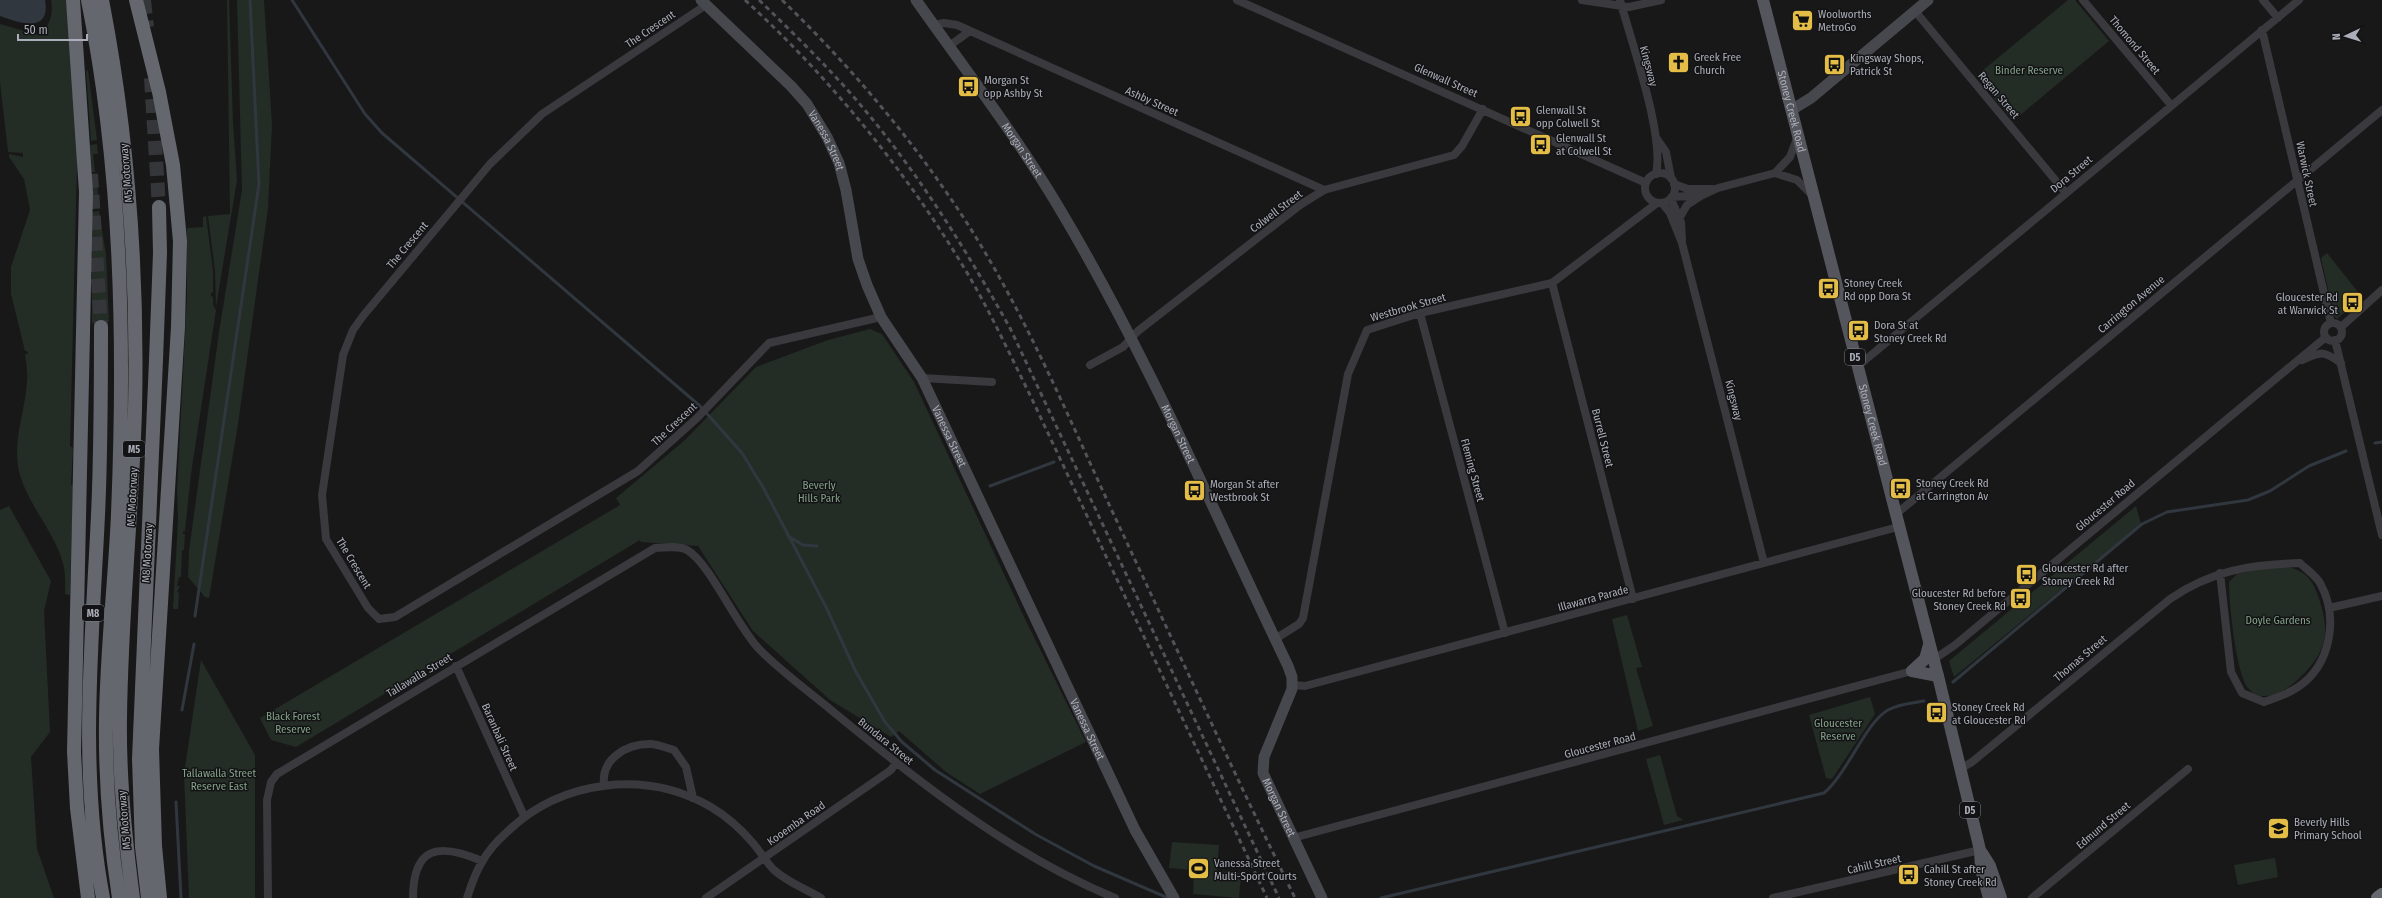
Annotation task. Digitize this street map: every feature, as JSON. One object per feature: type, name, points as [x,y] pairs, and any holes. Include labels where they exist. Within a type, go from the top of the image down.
[{"type":"highway","points":[[73,0],[86,192],[74,752],[77,808],[88,898]]},
{"type":"highway","name":"M5 Motorway","points":[[88,0],[103,89],[112,181],[122,345],[118,516],[106,720],[111,833],[119,898]]},
{"type":"highway","name":"M5 Motorway","points":[[102,0],[119,100],[127,185],[134,312],[134,450],[120,719],[122,805],[133,898]]},
{"type":"highway","points":[[136,0],[159,92],[170,151],[180,241],[177,342],[152,749],[154,831],[160,898]]},
{"type":"highway","name":"M8 Motorway","points":[[148,898],[142,847],[139,759],[157,352],[160,253],[159,207]]},
{"type":"highway","name":"M8","points":[[102,327],[101,456],[88,716],[89,778],[102,898]]},
{"type":"highway","points":[[2378,898],[2382,895]]},
{"type":"main road","name":"Stoney Creek Road","points":[[1763,0],[1793,109],[1898,527],[1938,678],[1980,850],[1982,869],[1989,898]]},
{"type":"main road","points":[[1912,671],[1925,659],[1929,644]]},
{"type":"main road","points":[[1912,671],[1938,678]]},
{"type":"main road","name":"Stoney Creek Road","points":[[1980,850],[1990,866],[2001,898]]},
{"type":"street","name":"Morgan Street","points":[[916,0],[1040,176],[1096,272],[1132,339],[1288,666],[1293,685],[1262,765],[1267,785],[1322,898]]},
{"type":"street","name":"Glenwall Street","points":[[1237,0],[1646,183]]},
{"type":"street","points":[[1582,0],[1635,6],[1661,0]]},
{"type":"street","points":[[1793,109],[1811,98],[1928,0]]},
{"type":"street","name":"Thomond Street","points":[[2083,0],[2171,105]]},
{"type":"street","points":[[2263,0],[2278,18]]},
{"type":"street","name":"Dora Street","points":[[1858,366],[2299,0]]},
{"type":"street","name":"The Crescent","points":[[703,2],[542,114],[490,164],[353,330],[343,355],[322,495],[326,540],[368,608],[379,619],[395,617],[638,471],[714,402],[769,343],[882,317]]},
{"type":"street","name":"Vanessa Street","points":[[703,2],[791,86],[807,104],[827,137],[838,163],[846,190],[858,259],[882,317],[922,378],[1135,830],[1173,896]]},
{"type":"street","name":"Kingsway","points":[[1621,4],[1656,138],[1658,165],[1656,174]]},
{"type":"street","name":"Regan Street","points":[[1915,11],[2066,193]]},
{"type":"street","name":"Ashby Street","points":[[934,25],[950,23],[970,31],[1324,190]]},
{"type":"street","name":"Warwick Street","points":[[2262,30],[2296,181],[2331,323]]},
{"type":"street","points":[[949,46],[970,31]]},
{"type":"street","name":"Colwell Street","points":[[1090,365],[1123,347],[1138,331],[1288,215],[1324,190],[1454,155],[1462,146],[1483,109]]},
{"type":"street","name":"Carrington Avenue","points":[[1895,514],[2382,110]]},
{"type":"street","points":[[1680,217],[1690,203],[1718,188],[1775,173],[1790,157],[1798,132]]},
{"type":"street","name":"Kingsway","points":[[1656,138],[1666,152],[1672,181]]},
{"type":"street","points":[[1775,173],[1797,180],[1815,199]]},
{"type":"street","points":[[1703,195],[1671,198],[1659,203],[1648,197],[1645,188],[1646,183],[1656,174],[1666,175],[1672,181],[1688,189],[1718,188]]},
{"type":"street","points":[[1671,198],[1675,191],[1672,181]]},
{"type":"street","name":"Westbrook Street","points":[[1641,214],[1648,203],[1648,197]]},
{"type":"street","name":"Kingsway","points":[[1671,198],[1680,217],[1682,227],[1682,243]]},
{"type":"street","name":"Kingsway","points":[[1659,203],[1670,213],[1682,243],[1764,563]]},
{"type":"street","name":"Westbrook Street","points":[[1275,639],[1299,624],[1303,618],[1348,374],[1367,330],[1420,313],[1552,283],[1641,214],[1659,203]]},
{"type":"street","name":"Burrell Street","points":[[1552,283],[1632,599]]},
{"type":"street","points":[[2341,327],[2382,290]]},
{"type":"street","name":"Fleming Street","points":[[1420,313],[1505,633]]},
{"type":"street","points":[[2331,323],[2336,323],[2341,327],[2342,335],[2335,340],[2326,337],[2325,328],[2331,323]]},
{"type":"street","name":"Gloucester Road","points":[[1933,660],[1955,645],[2326,337]]},
{"type":"street","points":[[2335,340],[2382,535]]},
{"type":"street","name":"Gloucester Road","points":[[2290,366],[2321,352],[2328,354],[2341,363]]},
{"type":"street","points":[[922,378],[992,382]]},
{"type":"street","points":[[2375,506],[2382,500]]},
{"type":"street","name":"Illawarra Parade","points":[[1293,685],[1305,686],[1898,527]]},
{"type":"street","name":"Tallawalla Street","points":[[268,898],[267,800],[270,786],[277,774],[655,548],[674,547],[687,550]]},
{"type":"street","name":"Bundara Street","points":[[687,550],[698,559],[741,627],[761,651],[896,763],[940,798],[1028,853],[1115,898]]},
{"type":"street","name":"Thomas Street","points":[[1960,769],[1972,762],[2170,599],[2190,585],[2220,573],[2272,564],[2300,563],[2319,582],[2329,608],[2329,644],[2321,664],[2298,687],[2264,702],[2242,693],[2231,672],[2220,573]]},
{"type":"street","points":[[2329,608],[2382,596]]},
{"type":"street","name":"Baranbali Street","points":[[456,666],[524,816]]},
{"type":"street","name":"Gloucester Road","points":[[1293,838],[1912,671]]},
{"type":"street","points":[[604,785],[603,776],[609,763],[626,748],[650,744],[674,750],[686,767],[693,798]]},
{"type":"street","name":"Kooemba Road","points":[[706,898],[891,770],[896,763]]},
{"type":"street","name":"Edmund Street","points":[[2032,898],[2188,769]]},
{"type":"street","points":[[467,898],[482,861],[500,839],[524,816],[558,798],[604,785],[653,786],[693,798],[726,817],[741,829],[775,871],[821,898]]},
{"type":"street","points":[[413,898],[413,881],[417,865],[427,855],[450,850],[482,861]]},
{"type":"street","name":"Cahill Street","points":[[1773,898],[1980,850]]},
{"type":"green space","points":[[51,0],[66,0],[71,33],[79,164],[77,164],[70,446],[73,448],[71,485],[73,485],[70,595],[65,594],[64,568],[58,549],[29,497],[20,475],[18,463],[17,451],[19,428],[26,394],[27,379],[25,354],[28,354],[27,351],[25,351],[11,294],[11,267],[30,210],[24,179],[9,157],[9,154],[23,157],[23,153],[8,152],[0,82],[0,24],[38,35],[45,29],[50,20],[52,10]]},
{"type":"green space","points":[[227,0],[229,0],[233,122],[237,180],[216,307],[215,271],[208,216],[230,214]]},
{"type":"green space","points":[[237,0],[264,0],[272,125],[268,208],[238,424],[209,598],[205,597],[188,577],[189,551],[219,332],[242,190]]},
{"type":"green space","name":"Binder Reserve","points":[[2068,0],[2075,0],[2109,41],[2013,121],[1976,76]]},
{"type":"green space","points":[[88,70],[97,140],[91,141],[86,71]]},
{"type":"green space","points":[[97,144],[98,154],[93,154],[95,172],[92,172],[90,145]]},
{"type":"green space","points":[[93,183],[97,183],[99,208],[92,208]]},
{"type":"green space","points":[[99,211],[106,255],[109,321],[92,323],[92,212]]},
{"type":"green space","points":[[206,216],[213,270],[213,292],[211,293],[211,296],[213,297],[213,305],[216,310],[191,474],[185,531],[183,531],[183,534],[185,534],[184,550],[182,550],[181,577],[179,577],[177,586],[180,586],[177,592],[179,593],[178,609],[173,609],[178,520],[177,490],[187,297],[187,228],[203,227],[203,217]]},
{"type":"green space","points":[[2327,253],[2362,297],[2337,319],[2334,316],[2321,258]]},
{"type":"green space","name":"Beverly Hills Park","points":[[870,329],[882,334],[914,382],[1026,621],[1086,742],[980,794],[946,772],[899,731],[891,737],[830,700],[753,631],[698,546],[641,542],[640,540],[296,747],[271,740],[260,718],[620,505],[616,498],[685,440],[756,367],[828,340]]},
{"type":"green space","points":[[9,506],[51,581],[44,611],[50,732],[31,757],[37,849],[54,898],[0,898],[0,510]]},
{"type":"green space","points":[[2136,506],[2141,524],[1954,677],[1949,661]]},
{"type":"green space","name":"Doyle Gardens","points":[[2275,566],[2296,569],[2310,580],[2317,593],[2323,612],[2325,631],[2323,644],[2312,664],[2292,684],[2281,692],[2269,696],[2258,695],[2249,689],[2244,681],[2234,638],[2229,582],[2237,574]]},
{"type":"green space","points":[[1627,615],[1642,667],[1636,668],[1653,726],[1638,731],[1612,619]]},
{"type":"green space","name":"Tallawalla Street Reserve East","points":[[201,660],[255,755],[255,898],[189,898],[184,774]]},
{"type":"green space","name":"Gloucester Reserve","points":[[1870,697],[1875,714],[1832,779],[1826,778],[1809,715]]},
{"type":"green space","points":[[1660,755],[1677,816],[1683,820],[1664,825],[1646,759]]},
{"type":"green space","name":"Vanessa Street Multi-Sport Courts","points":[[1172,842],[1219,845],[1217,871],[1241,873],[1239,898],[1193,894],[1194,870],[1169,868]]},
{"type":"green space","points":[[2275,858],[2278,877],[2238,885],[2234,865]]},
{"type":"shaded area","points":[[0,0],[45,0],[46,11],[43,18],[38,22],[24,23],[0,16]]},
{"type":"waterway","points":[[195,616],[259,184],[250,0]]},
{"type":"waterway","points":[[292,0],[365,114],[382,133],[700,406],[742,453],[764,489],[826,607],[856,672],[885,722],[902,742],[935,770],[1035,834],[1094,866],[1168,898]]},
{"type":"waterway","points":[[2375,443],[2382,442]]},
{"type":"waterway","points":[[1953,682],[2142,524],[2167,512],[2248,500],[2270,491],[2309,466],[2346,451]]},
{"type":"waterway","points":[[990,486],[1054,462]]},
{"type":"waterway","points":[[788,536],[803,545],[817,546]]},
{"type":"waterway","points":[[182,710],[194,644]]},
{"type":"waterway","points":[[1381,898],[1824,793],[1841,774],[1872,725],[1880,716],[1896,706],[1924,701]]},
{"type":"waterway","points":[[176,802],[181,898]]},
{"type":"tunnel","points":[[144,0],[147,27]]},
{"type":"tunnel","points":[[151,78],[159,207]]},
{"type":"tunnel","points":[[91,174],[101,327]]},
{"type":"railway","points":[[745,0],[777,30],[837,94],[865,128],[918,198],[943,234],[975,286],[992,317],[1031,397],[1267,898]]},
{"type":"railway","points":[[759,0],[830,71],[875,122],[937,207],[993,297],[1010,328],[1279,898]]},
{"type":"railway","points":[[782,0],[850,70],[913,146],[951,199],[998,274],[1039,353],[1249,803],[1295,898]]},
{"type":"place","name":"Woolworths MetroGo","points":[[1803,20]]},
{"type":"place","name":"Greek Free Church","points":[[1678,63]]},
{"type":"place","name":"Kingsway Shops, Patrick St","points":[[1835,64]]},
{"type":"place","name":"Morgan St opp Ashby St","points":[[968,86]]},
{"type":"place","name":"Glenwall St opp Colwell St","points":[[1521,116]]},
{"type":"place","name":"Glenwall St at Colwell St","points":[[1541,144]]},
{"type":"place","name":"Stoney Creek Rd opp Dora St","points":[[1828,289]]},
{"type":"place","name":"Gloucester Rd at Warwick St","points":[[2353,303]]},
{"type":"place","name":"Dora St at Stoney Creek Rd","points":[[1859,331]]},
{"type":"place","name":"Stoney Creek Rd at Carrington Av","points":[[1900,489]]},
{"type":"place","name":"Morgan St after Westbrook St","points":[[1195,490]]},
{"type":"place","name":"Gloucester Rd after Stoney Creek Rd","points":[[2026,574]]},
{"type":"place","name":"Gloucester Rd before Stoney Creek Rd","points":[[2021,599]]},
{"type":"place","name":"Stoney Creek Rd at Gloucester Rd","points":[[1936,713]]},
{"type":"place","name":"Beverly Hills Primary School","points":[[2279,828]]},
{"type":"place","name":"Vanessa Street Multi-Sport Courts","points":[[1199,869]]},
{"type":"place","name":"Cahill St after Stoney Creek Rd","points":[[1909,875]]},
{"type":"park label","name":"Black Forest Reserve","points":[[293,722]]}]
